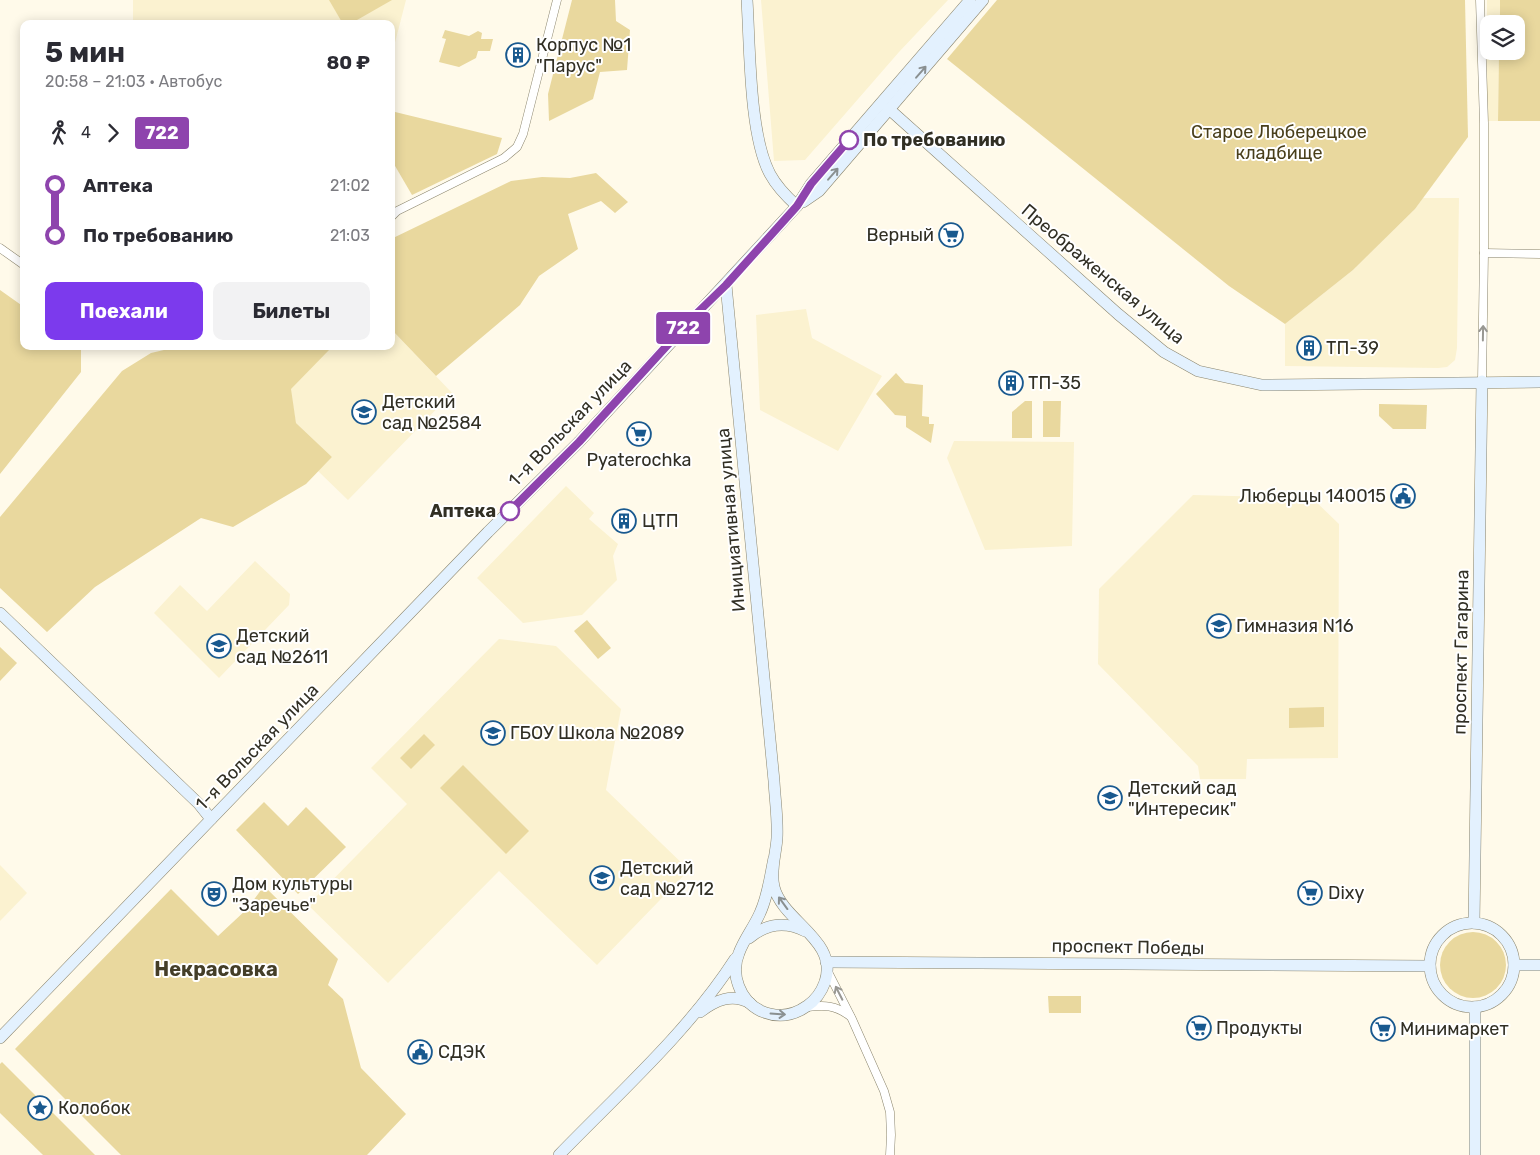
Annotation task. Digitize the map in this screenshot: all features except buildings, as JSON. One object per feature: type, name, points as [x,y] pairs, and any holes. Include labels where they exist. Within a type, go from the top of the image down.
[{"type":"street","points":[[395,213],[498,162],[514,150],[523,134],[557,0]]},
{"type":"street","points":[[747,0],[759,142],[776,184],[797,206]]},
{"type":"street","points":[[726,285],[797,206],[811,184],[970,0]]},
{"type":"street","points":[[797,206],[819,191],[983,0]]},
{"type":"street","points":[[1480,0],[1484,123],[1482,381]]},
{"type":"street","name":"Преображенская улица","points":[[889,109],[1113,310],[1164,352],[1198,371],[1222,378],[1262,385],[1453,384],[1482,381],[1540,382]]},
{"type":"street","points":[[0,248],[20,262]]},
{"type":"street","points":[[1484,253],[1540,254]]},
{"type":"street","name":"1-я Вольская улица","points":[[0,1038],[488,532],[579,442],[694,316],[726,285]]},
{"type":"street","name":"Инициативная улица","points":[[726,285],[774,781],[777,838],[772,874],[776,893],[784,905],[820,946],[826,965]]},
{"type":"street","name":"проспект Гагарина","points":[[1474,923],[1482,381]]},
{"type":"street","points":[[0,613],[199,804],[211,819]]},
{"type":"street","name":"Инициативная улица","points":[[750,1003],[739,988],[736,976],[739,953],[766,895],[774,858]]},
{"type":"street","points":[[1474,923],[1492,929],[1506,941],[1512,952],[1514,965],[1512,977],[1502,994],[1487,1004],[1475,1008],[1461,1006],[1448,1001],[1438,991],[1432,979],[1430,966],[1433,949],[1442,935],[1457,926],[1474,923]]},
{"type":"street","points":[[745,941],[757,931],[769,926],[782,924],[796,927],[813,938]]},
{"type":"street","points":[[559,1155],[680,1029],[719,982],[739,953]]},
{"type":"street","points":[[680,1029],[704,1009],[722,1000],[738,998],[772,1015],[782,1016],[795,1013],[807,1007],[822,991],[826,965]]},
{"type":"street","points":[[826,965],[884,1091],[890,1112],[890,1155]]},
{"type":"street","name":"проспект Победы","points":[[826,965],[1430,966]]},
{"type":"street","points":[[1514,965],[1540,965]]},
{"type":"street","points":[[807,1007],[827,1004],[838,1007],[851,1017]]},
{"type":"street","points":[[1475,1008],[1475,1155]]},
{"type":"shaded area","points":[[133,0],[406,0],[395,43],[395,20],[133,20]]},
{"type":"shaded area","points":[[761,0],[948,0],[899,52],[805,160],[774,161]]},
{"type":"shaded area","points":[[1487,0],[1500,0],[1500,15],[1487,15]]},
{"type":"shaded area","points":[[1487,60],[1499,60],[1498,121],[1487,121]]},
{"type":"shaded area","points":[[1423,198],[1459,198],[1457,348],[1455,360],[1447,367],[1438,368],[1285,366],[1285,324],[1353,270],[1415,209]]},
{"type":"shaded area","points":[[806,309],[812,338],[882,376],[838,451],[760,410],[756,315]]},
{"type":"shaded area","name":"Детский сад №2584","points":[[395,333],[452,393],[348,500],[318,471],[332,457],[296,423],[290,389],[329,350],[395,350]]},
{"type":"shaded area","points":[[954,441],[1074,442],[1072,546],[985,550],[947,458]]},
{"type":"shaded area","points":[[566,486],[594,513],[589,519],[618,544],[613,556],[617,580],[582,615],[523,623],[477,578]]},
{"type":"shaded area","name":"Гимназия N16","points":[[1193,495],[1312,498],[1339,524],[1338,758],[1247,759],[1246,779],[1200,779],[1198,766],[1098,664],[1099,589]]},
{"type":"shaded area","name":"Детский сад №2611","points":[[255,561],[290,594],[289,605],[219,678],[154,613],[180,585],[207,611]]},
{"type":"shaded area","points":[[499,639],[556,646],[621,709],[606,790],[689,870],[597,965],[499,871],[388,983],[308,905],[407,804],[371,768]]},
{"type":"shaded area","points":[[0,865],[27,893],[0,921]]},
{"type":"green space","points":[[329,0],[392,0],[357,20],[341,20]]},
{"type":"green space","points":[[572,0],[615,0],[616,21],[630,30],[627,70],[600,72],[593,99],[549,121],[548,94]]},
{"type":"green space","name":"Старое Люберецкое кладбище","points":[[997,0],[1465,0],[1468,137],[1415,209],[1353,270],[1285,324],[1229,286],[947,59]]},
{"type":"green space","points":[[1500,0],[1540,0],[1540,121],[1498,121],[1499,60],[1525,60],[1525,15],[1500,15]]},
{"type":"green space","points":[[445,30],[469,36],[478,31],[482,33],[481,39],[493,39],[490,51],[478,51],[476,58],[459,67],[439,62],[446,39],[442,38]]},
{"type":"green space","points":[[395,112],[502,138],[497,154],[412,195],[395,166]]},
{"type":"green space","points":[[596,173],[628,202],[615,213],[601,201],[568,214],[578,249],[539,276],[520,305],[436,376],[395,333],[395,237],[511,181],[542,177],[570,178]]},
{"type":"green space","points":[[0,290],[20,304],[20,350],[81,350],[81,372],[0,474]]},
{"type":"green space","points":[[164,350],[329,350],[291,389],[296,423],[332,457],[306,484],[233,527],[201,518],[95,587],[47,632],[0,588],[0,517],[122,371],[151,353]]},
{"type":"green space","points":[[896,373],[905,383],[923,385],[922,416],[929,417],[929,424],[934,424],[931,443],[906,427],[906,416],[895,415],[876,394]]},
{"type":"green space","points":[[1025,401],[1032,401],[1032,438],[1012,438],[1012,412]]},
{"type":"green space","points":[[1043,401],[1061,401],[1060,437],[1043,437]]},
{"type":"green space","points":[[1379,404],[1427,405],[1426,429],[1393,429],[1379,416]]},
{"type":"green space","points":[[587,620],[611,648],[598,659],[574,631]]},
{"type":"green space","points":[[0,647],[17,663],[0,681]]},
{"type":"green space","points":[[1324,707],[1324,727],[1289,728],[1289,708]]},
{"type":"green space","points":[[424,734],[435,745],[411,769],[400,758]]},
{"type":"green space","points":[[463,765],[529,831],[506,854],[440,788]]},
{"type":"green space","points":[[264,802],[288,826],[306,807],[346,847],[298,894],[236,830]]},
{"type":"green space","points":[[264,886],[338,959],[328,985],[343,999],[361,1068],[406,1114],[367,1155],[121,1155],[15,1049],[171,889],[218,936],[247,909]]},
{"type":"green space","points":[[1466,932],[1480,932],[1492,937],[1501,946],[1506,958],[1504,978],[1497,989],[1480,998],[1466,998],[1454,993],[1445,984],[1440,972],[1440,958],[1445,946],[1454,937]]},
{"type":"green space","points":[[1048,996],[1081,996],[1081,1013],[1049,1013]]},
{"type":"green space","points":[[2,1062],[95,1155],[43,1155],[0,1113],[0,1064]]},
{"type":"bus line","name":"722","points":[[510,511],[579,442],[694,316],[726,285],[797,206],[811,184],[849,140]]},
{"type":"place","name":"Корпус №1 \"Парус\"","points":[[518,55]]},
{"type":"place","name":"По требованию","points":[[849,140]]},
{"type":"place","name":"Верный","points":[[951,235]]},
{"type":"place","name":"ТП-39","points":[[1309,348]]},
{"type":"place","name":"ТП-35","points":[[1011,383]]},
{"type":"place","name":"Детский сад №2584","points":[[364,412]]},
{"type":"place","name":"Pyaterochka","points":[[639,434]]},
{"type":"place","name":"Люберцы 140015","points":[[1403,496]]},
{"type":"place","name":"Аптека","points":[[510,511]]},
{"type":"place","name":"ЦТП","points":[[624,521]]},
{"type":"place","name":"Гимназия N16","points":[[1219,626]]},
{"type":"place","name":"Детский сад №2611","points":[[219,646]]},
{"type":"place","name":"ГБОУ Школа №2089","points":[[493,733]]},
{"type":"place","name":"Детский сад \"Интересик\"","points":[[1110,798]]},
{"type":"place","name":"Детский сад №2712","points":[[602,878]]},
{"type":"place","name":"Dixy","points":[[1310,893]]},
{"type":"place","name":"Дом культуры \"Заречье\"","points":[[214,894]]},
{"type":"place","name":"Продукты","points":[[1199,1028]]},
{"type":"place","name":"Минимаркет","points":[[1383,1029]]},
{"type":"place","name":"СДЭК","points":[[420,1052]]},
{"type":"place","name":"Колобок","points":[[40,1108]]},
{"type":"district","name":"Некрасовка","points":[[216,969]]}]
